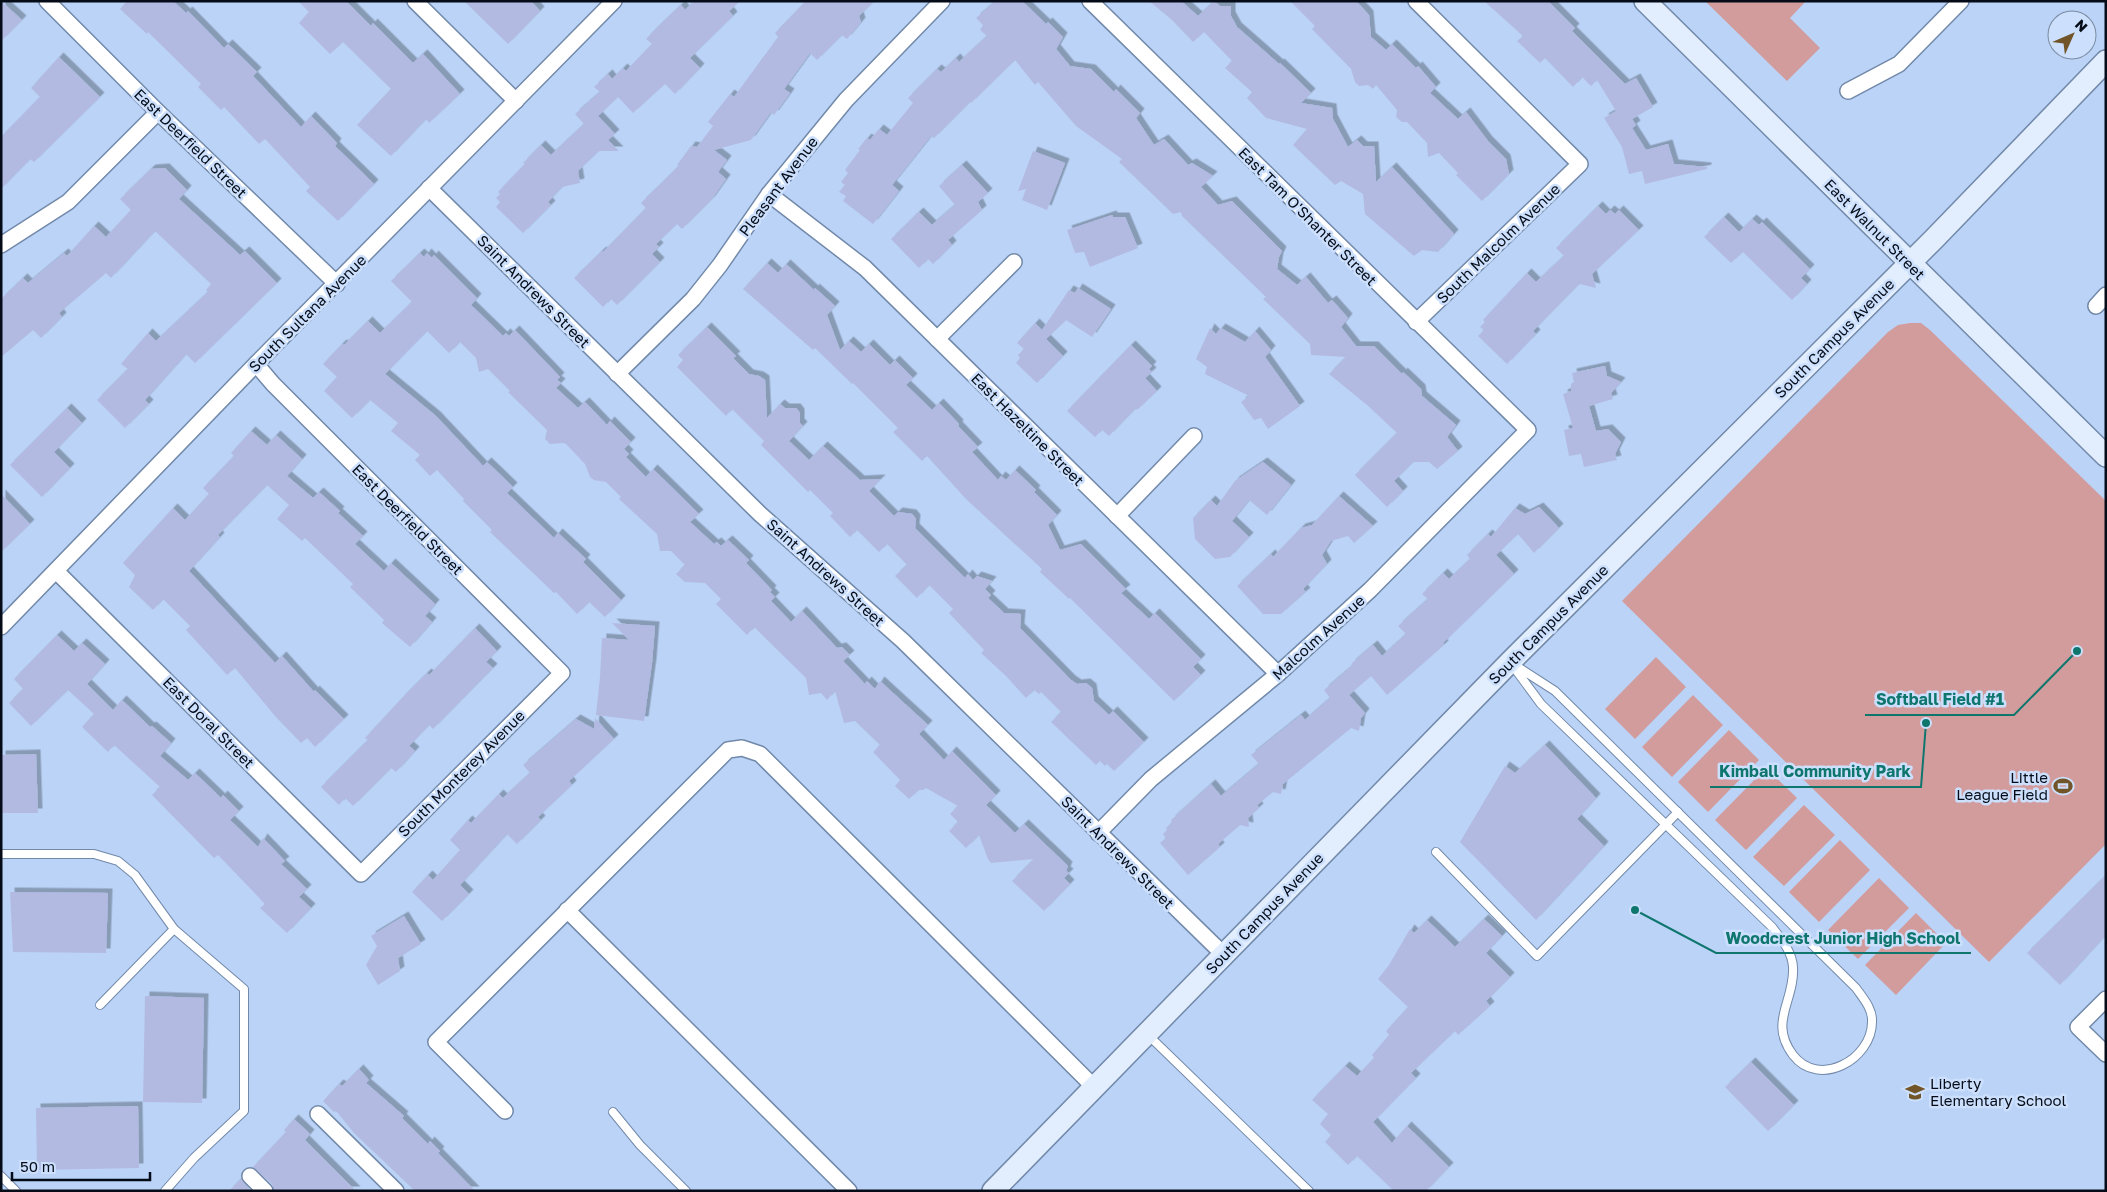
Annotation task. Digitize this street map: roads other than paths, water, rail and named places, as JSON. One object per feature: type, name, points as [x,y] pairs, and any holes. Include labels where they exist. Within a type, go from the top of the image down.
[{"type":"street","name":"East Deerfield Street","points":[[47,1],[158,112],[336,284]]},
{"type":"street","points":[[415,1],[516,101]]},
{"type":"street","name":"South Sultana Avenue","points":[[1,627],[57,572],[256,364],[614,1]]},
{"type":"street","name":"Pleasant Avenue","points":[[617,374],[693,299],[720,265],[769,194],[846,100],[942,1]]},
{"type":"street","name":"East Tam O'Shanter Street","points":[[1090,1],[1528,430]]},
{"type":"street","name":"South Malcolm Avenue","points":[[1416,1],[1580,164],[1416,322]]},
{"type":"street","name":"East Walnut Street","points":[[1645,1],[2106,456]]},
{"type":"street","points":[[1848,91],[1899,64],[1961,1]]},
{"type":"street","name":"South Campus Avenue","points":[[993,1191],[1510,662],[1910,262],[2106,61]]},
{"type":"street","points":[[1,245],[68,202],[158,112]]},
{"type":"street","name":"Saint Andrews Street","points":[[429,188],[760,514],[903,641],[1223,954]]},
{"type":"street","name":"East Hazeltine Street","points":[[769,194],[866,268],[1278,674]]},
{"type":"street","points":[[938,339],[1014,262]]},
{"type":"street","name":"East Deerfield Street","points":[[256,364],[273,384],[562,673]]},
{"type":"street","name":"Malcolm Avenue","points":[[1098,833],[1151,779],[1278,674],[1370,590],[1528,430]]},
{"type":"street","points":[[1116,516],[1194,436]]},
{"type":"street","name":"East Doral Street","points":[[57,572],[361,874]]},
{"type":"street","name":"South Monterey Avenue","points":[[361,874],[562,673]]},
{"type":"street","points":[[505,1111],[436,1042],[728,750],[742,748],[760,754],[1095,1088]]},
{"type":"street","points":[[568,910],[849,1191]]},
{"type":"street","points":[[2106,999],[2078,1027],[2106,1054]]},
{"type":"street","points":[[318,1114],[396,1191]]},
{"type":"street","points":[[250,1176],[265,1191]]},
{"type":"lane","points":[[1510,662],[1555,691],[1860,994],[1868,1006],[1873,1020],[1870,1039],[1861,1052],[1848,1063],[1834,1068],[1818,1069],[1804,1064],[1794,1055],[1785,1041],[1781,1022],[1792,988],[1793,965],[1787,946],[1772,926],[1541,704],[1510,662]]},
{"type":"lane","points":[[1436,852],[1538,956],[1678,812]]},
{"type":"lane","points":[[1,854],[94,854],[113,859],[131,872],[174,929],[244,989],[244,1111],[194,1158],[165,1191]]},
{"type":"lane","points":[[100,1004],[174,929]]},
{"type":"lane","points":[[1147,1034],[1309,1191]]},
{"type":"lane","points":[[613,1112],[640,1144],[686,1191]]},
{"type":"lane","points":[[1,1176],[16,1191]]},
{"type":"place","name":"Softball Field #1","points":[[2077,651]]},
{"type":"place","name":"Kimball Community Park","points":[[1926,723]]},
{"type":"place","name":"Little League Field","points":[[2063,786]]},
{"type":"place","name":"Woodcrest Junior High School","points":[[1635,910]]},
{"type":"place","name":"Liberty Elementary School","points":[[1915,1092]]}]
